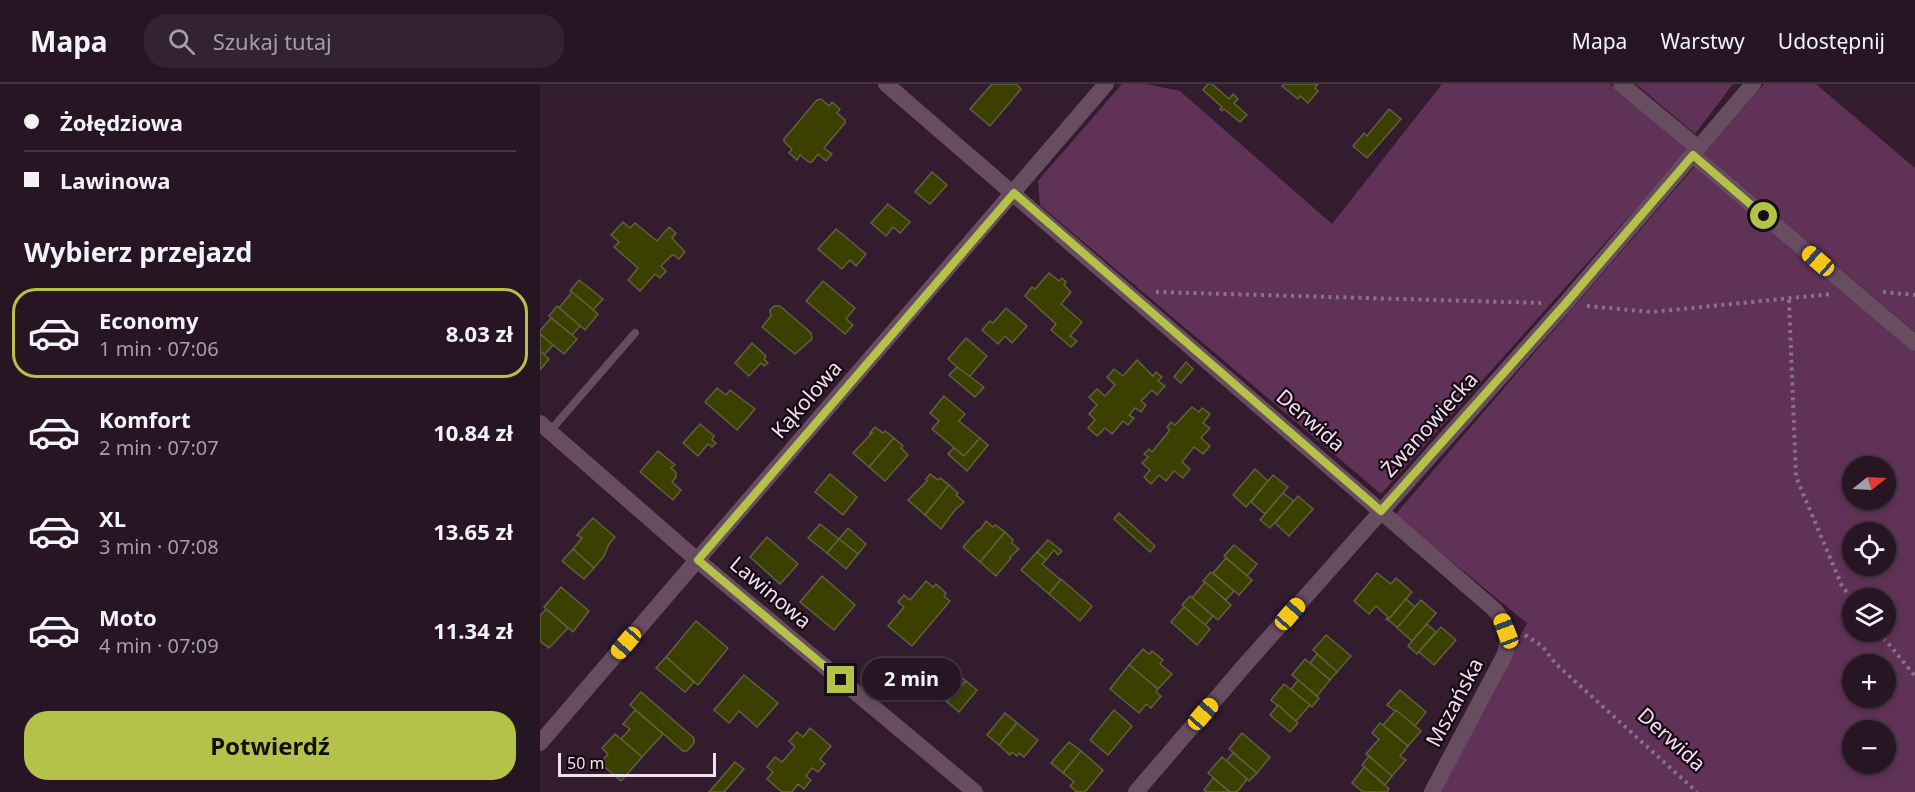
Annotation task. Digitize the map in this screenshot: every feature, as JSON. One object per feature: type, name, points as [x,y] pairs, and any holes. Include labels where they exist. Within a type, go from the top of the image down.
[{"type":"street","name":"Derwida","points":[[886,84],[1495,610],[1502,618],[1506,631]]},
{"type":"street","name":"Kąkolowa","points":[[540,743],[1106,84]]},
{"type":"street","points":[[1621,84],[1853,292],[1915,343]]},
{"type":"street","name":"Żwanowiecka","points":[[1136,792],[1566,303],[1753,84]]},
{"type":"street","name":"Lawinowa","points":[[545,427],[698,560],[975,792]]},
{"type":"street","name":"Mszańska","points":[[1432,792],[1505,654],[1508,643],[1506,631]]},
{"type":"lane","points":[[545,427],[636,333]]},
{"type":"path","points":[[1139,302],[1149,291],[1566,303],[1652,312],[1789,300],[1866,290],[1915,296]]},
{"type":"path","points":[[1789,300],[1796,477],[1844,588]]},
{"type":"path","name":"Derwida","points":[[1506,631],[1527,636],[1542,646],[1556,664],[1697,792]]},
{"type":"path","points":[[1887,642],[1915,676]]},
{"type":"shaded area","points":[[1122,84],[1146,84],[1180,91],[1332,224],[1442,84],[1610,84],[1688,150],[1381,494],[1040,205],[1038,181]]},
{"type":"shaded area","points":[[1636,84],[1733,84],[1695,134]]},
{"type":"shaded area","points":[[1764,84],[1816,84],[1915,168],[1915,332],[1704,154]]},
{"type":"shaded area","points":[[1695,166],[1915,352],[1915,792],[1439,792],[1527,623],[1395,515]]},
{"type":"building","points":[[992,84],[1016,84],[1021,89],[990,126],[970,109]]},
{"type":"building","points":[[1208,84],[1212,84],[1229,99],[1233,94],[1238,99],[1234,103],[1247,115],[1240,122],[1224,109],[1222,111],[1220,109],[1222,107],[1203,90]]},
{"type":"building","points":[[1284,84],[1318,84],[1315,88],[1318,91],[1308,103],[1300,96],[1298,99],[1282,86]]},
{"type":"building","points":[[821,99],[829,106],[832,102],[840,109],[837,113],[845,120],[845,123],[824,148],[832,154],[826,161],[818,154],[812,162],[800,155],[797,160],[789,153],[792,149],[784,142],[784,139],[817,100]]},
{"type":"building","points":[[1389,109],[1401,119],[1367,158],[1353,146],[1364,133],[1367,136]]},
{"type":"building","points":[[932,172],[947,185],[930,204],[915,192]]},
{"type":"building","points":[[888,204],[910,222],[900,233],[893,227],[886,236],[871,223]]},
{"type":"building","points":[[623,222],[630,228],[635,223],[657,241],[669,227],[676,233],[672,238],[685,252],[679,259],[674,255],[671,256],[661,266],[666,271],[660,278],[655,274],[640,291],[628,280],[638,268],[614,247],[619,242],[611,235]]},
{"type":"building","points":[[836,229],[866,254],[856,266],[850,260],[842,269],[818,249]]},
{"type":"building","points":[[1049,273],[1059,281],[1062,278],[1066,282],[1064,285],[1071,292],[1061,304],[1082,322],[1070,336],[1077,341],[1071,347],[1051,330],[1056,324],[1025,296],[1032,287],[1035,289]]},
{"type":"building","points":[[579,280],[603,299],[593,310],[570,291]]},
{"type":"building","points":[[823,281],[855,308],[846,319],[853,325],[845,334],[806,301]]},
{"type":"building","points":[[572,292],[598,314],[585,330],[559,308]]},
{"type":"building","points":[[557,306],[580,326],[572,335],[549,316]]},
{"type":"building","points":[[774,306],[780,306],[811,333],[812,339],[795,354],[762,327],[771,316],[770,310]]},
{"type":"building","points":[[1006,308],[1027,326],[1012,343],[1005,336],[998,344],[982,330],[990,321],[993,323]]},
{"type":"building","points":[[551,318],[577,339],[564,354],[540,334]]},
{"type":"building","points":[[540,334],[553,345],[544,355],[540,351]]},
{"type":"building","points":[[966,338],[987,356],[969,377],[948,359]]},
{"type":"building","points":[[752,343],[766,356],[764,359],[768,363],[764,366],[761,363],[749,376],[735,363]]},
{"type":"building","points":[[540,351],[549,359],[540,370]]},
{"type":"building","points":[[1137,360],[1153,376],[1156,372],[1162,377],[1158,381],[1165,386],[1157,395],[1152,390],[1141,401],[1146,405],[1141,412],[1135,408],[1129,415],[1134,418],[1128,425],[1123,421],[1112,434],[1105,428],[1097,436],[1088,428],[1095,420],[1089,414],[1097,405],[1089,397],[1097,389],[1105,396],[1115,385],[1107,377],[1114,369],[1123,376]]},
{"type":"building","points":[[1186,362],[1193,369],[1181,383],[1174,377]]},
{"type":"building","points":[[957,367],[984,387],[975,397],[949,375]]},
{"type":"building","points":[[717,388],[726,395],[730,390],[755,409],[737,430],[705,402]]},
{"type":"building","points":[[944,396],[965,414],[959,421],[980,438],[964,456],[932,429],[939,421],[930,413]]},
{"type":"building","points":[[1192,407],[1199,412],[1202,408],[1210,414],[1203,423],[1210,428],[1201,438],[1210,446],[1203,454],[1194,447],[1182,462],[1190,469],[1183,478],[1174,471],[1166,481],[1159,475],[1151,484],[1144,477],[1150,470],[1142,463],[1148,457],[1144,454],[1149,449],[1152,452],[1170,430],[1167,427],[1171,422],[1175,425]]},
{"type":"building","points":[[700,424],[714,436],[712,440],[716,443],[712,447],[708,444],[698,456],[683,443]]},
{"type":"building","points":[[875,427],[894,438],[869,467],[853,453]]},
{"type":"building","points":[[894,438],[903,446],[901,448],[908,455],[885,481],[869,467]]},
{"type":"building","points":[[980,438],[988,445],[967,471],[948,454],[954,448],[964,456]]},
{"type":"building","points":[[658,451],[675,465],[671,468],[676,472],[676,477],[672,482],[681,490],[673,500],[640,472]]},
{"type":"building","points":[[1255,469],[1268,481],[1246,507],[1233,495]]},
{"type":"building","points":[[830,474],[857,497],[843,515],[815,492]]},
{"type":"building","points":[[930,474],[949,485],[925,515],[908,500],[927,481]]},
{"type":"building","points":[[1273,475],[1288,487],[1265,514],[1251,502]]},
{"type":"building","points":[[949,485],[964,502],[941,529],[925,515]]},
{"type":"building","points":[[1283,493],[1294,501],[1270,528],[1260,520]]},
{"type":"building","points":[[1298,496],[1313,509],[1289,536],[1275,523]]},
{"type":"building","points":[[1119,513],[1155,546],[1150,552],[1114,519]]},
{"type":"building","points":[[593,518],[615,537],[594,568],[573,549],[582,538],[577,535]]},
{"type":"building","points":[[986,521],[1005,532],[980,562],[963,547]]},
{"type":"building","points":[[820,524],[839,539],[827,553],[808,538]]},
{"type":"building","points":[[848,528],[866,544],[858,554],[839,539]]},
{"type":"building","points":[[1005,532],[1019,549],[996,576],[980,562]]},
{"type":"building","points":[[767,537],[798,564],[780,584],[750,557]]},
{"type":"building","points":[[839,539],[858,554],[846,569],[827,553]]},
{"type":"building","points":[[1048,540],[1062,551],[1058,555],[1054,550],[1046,560],[1037,552]]},
{"type":"building","points":[[1234,545],[1257,564],[1247,576],[1224,556]]},
{"type":"building","points":[[573,549],[594,568],[584,579],[562,561]]},
{"type":"building","points":[[1037,552],[1046,560],[1042,564],[1061,580],[1049,594],[1021,570]]},
{"type":"building","points":[[1226,558],[1252,580],[1239,595],[1213,573]]},
{"type":"building","points":[[1211,572],[1234,591],[1226,600],[1203,581]]},
{"type":"building","points":[[1377,573],[1391,584],[1396,578],[1412,592],[1388,620],[1386,619],[1388,617],[1376,606],[1369,614],[1354,601]]},
{"type":"building","points":[[822,576],[855,605],[834,630],[800,602]]},
{"type":"building","points":[[1061,579],[1092,606],[1080,621],[1049,594]]},
{"type":"building","points":[[926,581],[933,587],[936,584],[946,593],[944,596],[950,601],[912,646],[888,626],[904,607],[898,602],[904,595],[910,600]]},
{"type":"building","points":[[1205,582],[1231,605],[1218,620],[1192,598]]},
{"type":"building","points":[[561,587],[589,611],[573,632],[544,607]]},
{"type":"building","points":[[1190,596],[1213,616],[1205,625],[1182,605]]},
{"type":"building","points":[[1406,599],[1415,607],[1398,628],[1388,620]]},
{"type":"building","points":[[1421,600],[1436,613],[1412,641],[1397,628]]},
{"type":"building","points":[[1184,607],[1210,629],[1197,645],[1171,622]]},
{"type":"building","points":[[546,609],[568,628],[549,648],[540,641],[540,616]]},
{"type":"building","points":[[696,621],[728,648],[698,685],[666,657]]},
{"type":"building","points":[[1427,624],[1436,632],[1417,654],[1408,646]]},
{"type":"building","points":[[1441,627],[1456,640],[1434,665],[1419,652]]},
{"type":"building","points":[[1326,635],[1351,656],[1337,672],[1313,650]]},
{"type":"building","points":[[1143,649],[1149,654],[1152,651],[1163,660],[1160,664],[1172,674],[1158,689],[1129,665]]},
{"type":"building","points":[[1317,654],[1337,672],[1330,680],[1310,663]]},
{"type":"building","points":[[666,657],[694,682],[685,692],[656,668]]},
{"type":"building","points":[[1305,659],[1330,680],[1317,696],[1292,675]]},
{"type":"building","points":[[1129,665],[1158,689],[1156,692],[1161,696],[1151,708],[1146,704],[1139,713],[1110,689]]},
{"type":"building","points":[[954,671],[966,681],[947,702],[936,693]]},
{"type":"building","points":[[744,675],[778,703],[757,727],[739,711],[729,723],[714,710]]},
{"type":"building","points":[[1298,680],[1319,698],[1312,707],[1291,689]]},
{"type":"building","points":[[966,681],[977,690],[959,712],[947,702]]},
{"type":"building","points":[[1284,684],[1310,705],[1296,721],[1271,700]]},
{"type":"building","points":[[1400,690],[1426,712],[1415,726],[1387,705]]},
{"type":"building","points":[[641,692],[694,738],[694,743],[687,751],[683,751],[630,705]]},
{"type":"building","points":[[1278,705],[1298,723],[1290,732],[1270,715]]},
{"type":"building","points":[[635,710],[663,734],[642,757],[621,739],[630,729],[623,724]]},
{"type":"building","points":[[1114,710],[1132,726],[1108,755],[1090,740]]},
{"type":"building","points":[[1396,710],[1421,731],[1408,746],[1383,725]]},
{"type":"building","points":[[1005,713],[1017,723],[999,745],[987,735]]},
{"type":"building","points":[[1017,723],[1038,740],[1024,757],[1012,752],[1010,755],[999,745]]},
{"type":"building","points":[[1380,723],[1408,746],[1400,756],[1406,760],[1392,776],[1366,754],[1379,739],[1372,733]]},
{"type":"building","points":[[810,728],[831,746],[820,759],[825,764],[818,772],[812,768],[806,776],[811,780],[804,789],[798,784],[792,792],[782,792],[767,779],[773,772],[767,767],[775,757],[782,762],[795,747],[789,741],[797,732],[803,737]]},
{"type":"building","points":[[1242,733],[1270,757],[1257,773],[1229,749]]},
{"type":"building","points":[[615,734],[642,757],[621,781],[600,763],[608,754],[602,748]]},
{"type":"building","points":[[1069,742],[1081,751],[1063,773],[1051,763]]},
{"type":"building","points":[[1081,751],[1103,770],[1085,792],[1077,792],[1070,786],[1074,782],[1063,773]]},
{"type":"building","points":[[1233,753],[1257,773],[1249,781],[1226,761]]},
{"type":"building","points":[[1369,756],[1392,776],[1385,785],[1362,765]]},
{"type":"building","points":[[1222,757],[1247,779],[1237,792],[1230,792],[1208,773]]},
{"type":"building","points":[[735,762],[744,769],[724,792],[709,792]]},
{"type":"building","points":[[1364,767],[1389,789],[1387,792],[1363,792],[1352,783]]},
{"type":"building","points":[[1213,778],[1230,792],[1204,790]]},
{"type":"route","points":[[841,680],[698,560],[1014,193],[1381,511],[1566,303],[1693,155],[1764,216]]}]
